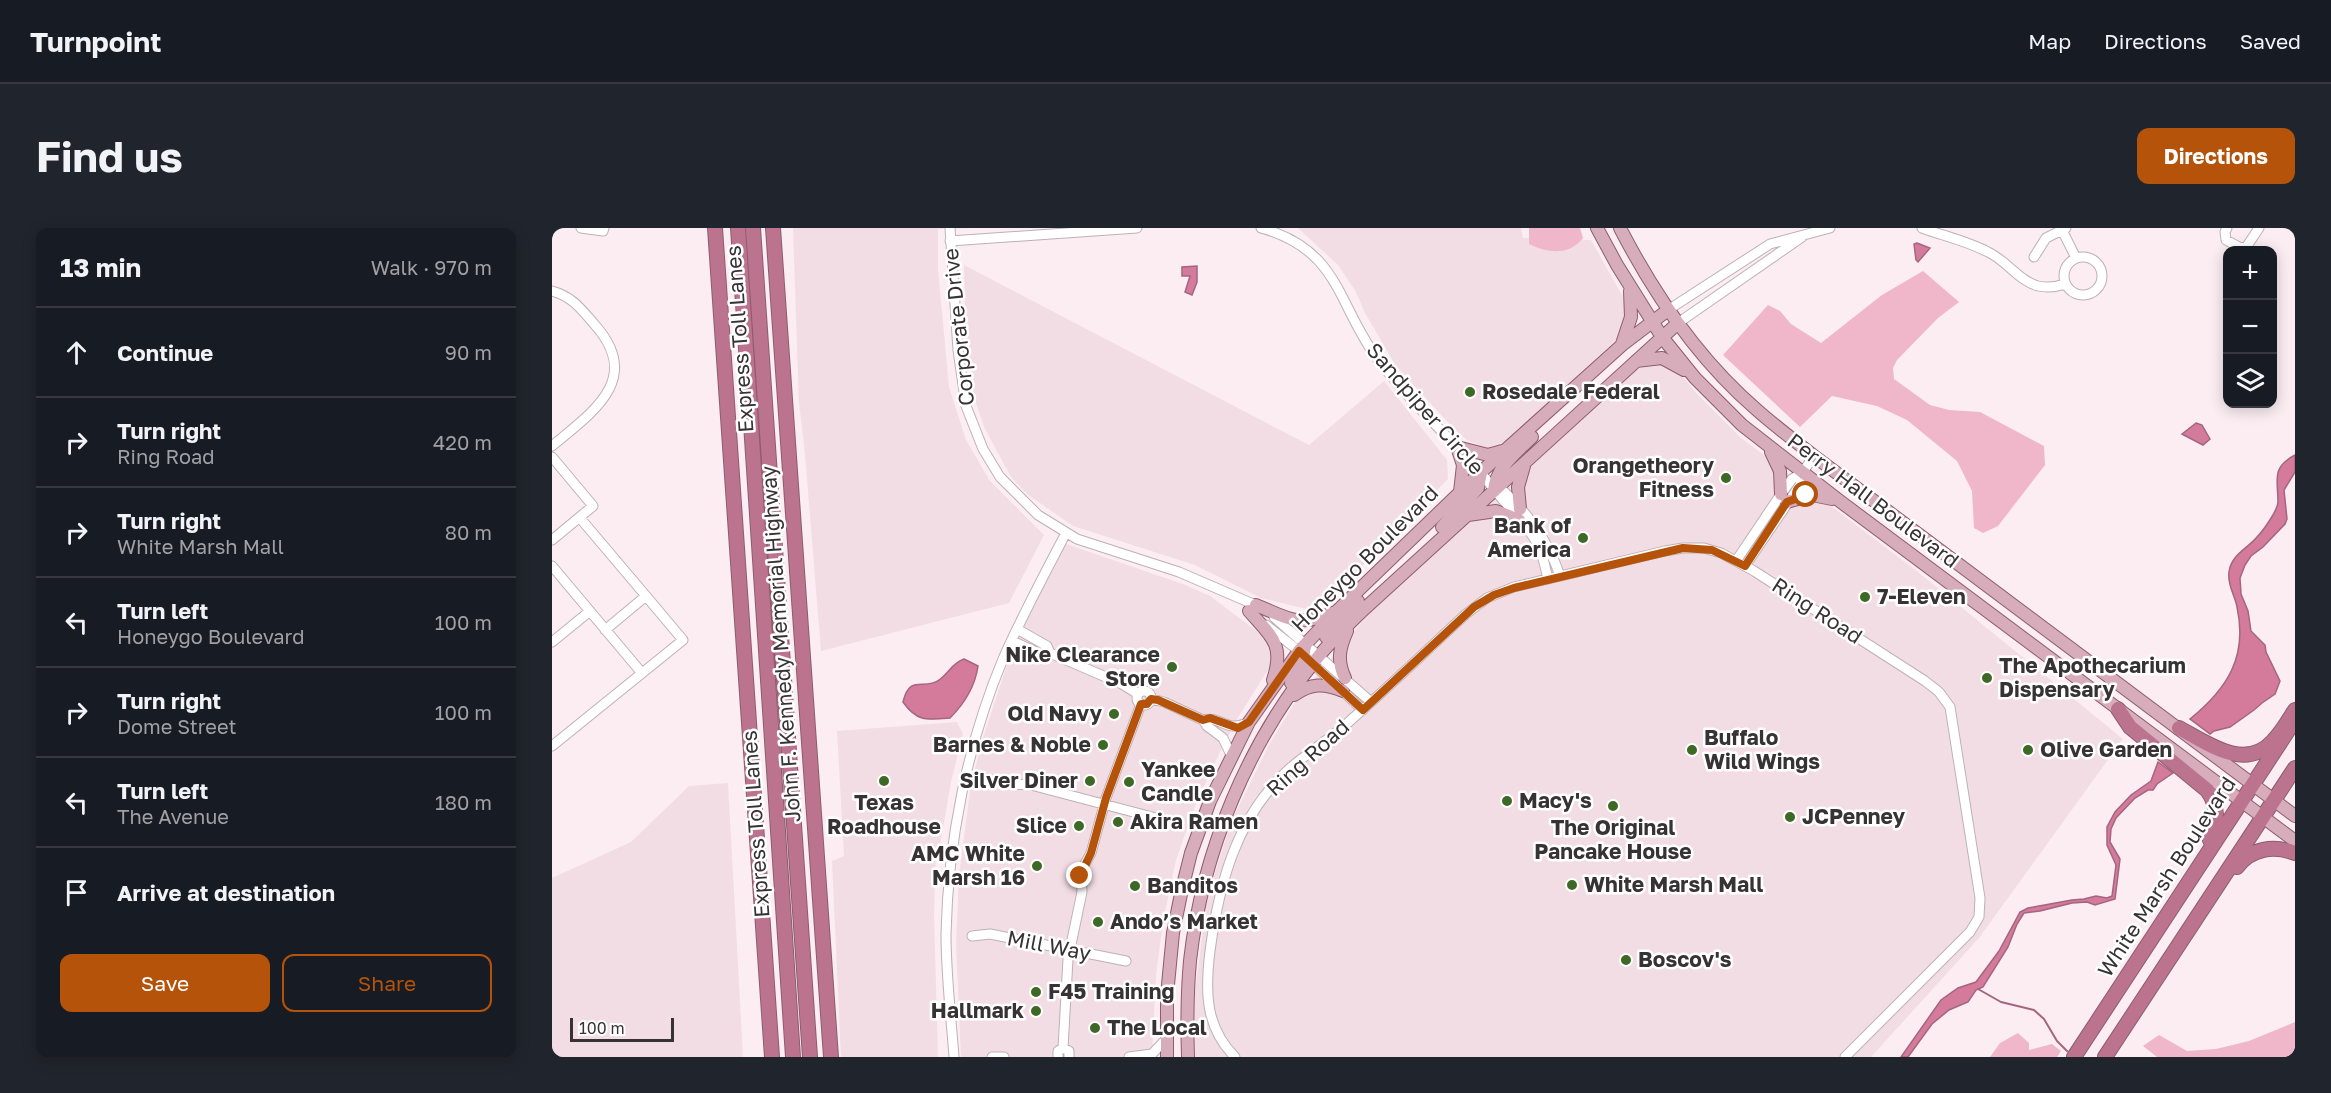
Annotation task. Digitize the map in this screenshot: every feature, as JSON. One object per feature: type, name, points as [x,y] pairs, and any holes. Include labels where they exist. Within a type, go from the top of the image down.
[{"type":"highway","name":"John F. Kennedy Memorial Highway","points":[[716,228],[772,1057]]},
{"type":"highway","name":"Express Toll Lanes","points":[[738,228],[793,1057]]},
{"type":"highway","name":"Express Toll Lanes","points":[[753,228],[810,1057]]},
{"type":"highway","name":"John F. Kennedy Memorial Highway","points":[[773,228],[831,1057]]},
{"type":"highway","points":[[2097,1021],[2126,971],[2212,837],[2216,820],[2213,801],[2204,786],[2130,728],[2118,709]]},
{"type":"highway","points":[[2179,728],[2226,753],[2249,754],[2264,749],[2275,740],[2295,710]]},
{"type":"highway","name":"White Marsh Boulevard","points":[[2074,1057],[2295,720]]},
{"type":"highway","points":[[2105,1057],[2295,768]]},
{"type":"highway","points":[[2205,905],[2214,900],[2239,864],[2252,854],[2274,849],[2295,853]]},
{"type":"main road","name":"Perry Hall Boulevard","points":[[1597,228],[1630,287],[1662,337],[1695,378],[1728,412],[1802,473],[2295,841]]},
{"type":"main road","name":"Perry Hall Boulevard","points":[[1620,228],[1668,310],[1755,409],[1814,456],[2295,816]]},
{"type":"main road","points":[[1622,345],[1631,317],[1630,287]]},
{"type":"main road","name":"Honeygo Boulevard","points":[[1188,1057],[1189,970],[1204,889],[1228,812],[1261,743],[1288,699],[1309,653],[1338,610],[1460,492],[1622,345],[1668,310]]},
{"type":"main road","name":"Honeygo Boulevard","points":[[1167,1057],[1167,995],[1173,933],[1186,872],[1201,825],[1231,756],[1249,722],[1270,692],[1309,653],[1352,621],[1496,486],[1678,323]]},
{"type":"main road","points":[[1635,362],[1662,358],[1695,378]]},
{"type":"main road","points":[[1496,486],[1498,473],[1546,423],[1561,400]]},
{"type":"main road","points":[[1767,446],[1780,471],[1784,498],[1812,495],[1841,502]]},
{"type":"main road","points":[[1458,447],[1488,455],[1508,450]]},
{"type":"main road","points":[[1458,447],[1463,465],[1460,492]]},
{"type":"main road","points":[[1464,517],[1496,511],[1520,514],[1518,487],[1525,462]]},
{"type":"main road","points":[[1389,586],[1478,488],[1481,472]]},
{"type":"main road","points":[[1261,743],[1279,704],[1309,653],[1369,589],[1377,572]]},
{"type":"main road","points":[[1252,608],[1300,622],[1320,618],[1338,610]]},
{"type":"main road","points":[[1252,608],[1271,636],[1279,657],[1270,692]]},
{"type":"main road","points":[[1288,699],[1302,689],[1316,684],[1344,685],[1338,662],[1340,648],[1352,621]]},
{"type":"main road","points":[[1186,872],[1196,878],[1204,889]]},
{"type":"street","points":[[581,228],[603,231],[604,228]]},
{"type":"street","name":"Corporate Drive","points":[[950,228],[961,383],[971,422],[992,465],[1010,489],[1038,515],[1066,533],[1094,546],[1179,572],[1281,622],[1309,653]]},
{"type":"street","points":[[950,241],[1137,228]]},
{"type":"street","name":"Sandpiper Circle","points":[[1261,228],[1277,232],[1292,241],[1323,266],[1338,285],[1377,359],[1496,486]]},
{"type":"street","name":"Honeygo Boulevard","points":[[1668,310],[1770,244],[1803,232],[1830,228]]},
{"type":"street","points":[[1922,228],[1990,252],[2036,286],[2058,287],[2065,284]]},
{"type":"street","points":[[2227,228],[2226,240],[2241,248],[2247,246],[2259,228]]},
{"type":"street","points":[[2034,257],[2046,238],[2063,229],[2076,258]]},
{"type":"street","name":"Honeygo Boulevard","points":[[1678,323],[1803,232]]},
{"type":"street","points":[[2089,257],[2102,270],[2101,283],[2093,293],[2080,295],[2074,293],[2065,284],[2064,271],[2076,258],[2089,257]]},
{"type":"street","points":[[552,291],[574,301],[602,333],[613,354],[615,366],[613,382],[595,410],[552,447]]},
{"type":"street","points":[[1773,583],[1758,567],[1756,554],[1759,544],[1792,479],[1802,473],[1814,456]]},
{"type":"street","points":[[552,457],[593,506],[552,540]]},
{"type":"street","points":[[1496,486],[1520,514],[1537,543],[1548,579]]},
{"type":"street","points":[[1741,563],[1784,498]]},
{"type":"street","points":[[1520,514],[1537,526],[1548,543],[1560,576]]},
{"type":"street","points":[[552,746],[683,640],[580,518]]},
{"type":"street","points":[[954,1057],[947,956],[947,904],[955,840],[967,774],[992,688],[1017,629],[1066,533]]},
{"type":"street","points":[[1741,563],[1759,544]]},
{"type":"street","name":"Ring Road","points":[[1235,1057],[1215,1031],[1209,1012],[1207,992],[1212,938],[1230,857],[1249,820],[1279,779],[1363,710],[1480,602],[1505,590],[1683,548],[1712,550],[1741,563],[1935,688],[1948,702],[1980,898],[1979,917],[1960,942],[1845,1057]]},
{"type":"street","points":[[552,566],[641,672]]},
{"type":"street","points":[[605,630],[646,596]]},
{"type":"street","points":[[552,642],[590,611]]},
{"type":"street","points":[[1017,629],[1047,646],[1050,652],[1122,684],[1140,699]]},
{"type":"street","points":[[1012,641],[1043,655],[1050,652]]},
{"type":"street","points":[[1309,653],[1344,685],[1371,702]]},
{"type":"street","points":[[1344,685],[1363,710]]},
{"type":"street","points":[[1069,1057],[1069,1051],[1058,1054],[1069,950],[1082,892],[1081,871],[1091,853],[1104,804],[1140,699],[1146,691],[1151,699],[1164,702],[1203,720],[1223,738],[1231,756]]},
{"type":"street","points":[[1203,720],[1210,718],[1238,728],[1249,722]]},
{"type":"street","points":[[967,774],[1009,784],[1031,785],[1156,818]]},
{"type":"street","name":"Mill Way","points":[[972,936],[990,934],[1126,961]]},
{"type":"street","points":[[1129,1057],[1152,1054],[1167,1038]]},
{"type":"street","points":[[992,1057],[1004,1057]]},
{"type":"shaded area","points":[[793,228],[972,228],[938,229],[938,269],[949,387],[966,440],[990,481],[1044,535],[1009,603],[821,651],[799,403]]},
{"type":"shaded area","points":[[1298,228],[1521,228],[1523,238],[1591,240],[1623,297],[1627,309],[1625,323],[1617,339],[1505,442],[1486,448],[1467,440],[1456,431],[1396,366],[1365,313],[1356,292],[1338,265]]},
{"type":"shaded area","points":[[1529,228],[1580,228],[1583,238],[1571,248],[1551,251],[1529,244]]},
{"type":"shaded area","points":[[1914,244],[1930,248],[1918,262]]},
{"type":"shaded area","points":[[964,265],[1309,445],[1384,381],[1447,460],[1448,479],[1358,570],[1307,609],[1261,598],[1195,565],[1073,526],[1027,494],[1011,477],[984,427],[974,397],[965,314]]},
{"type":"shaded area","points":[[1197,266],[1197,282],[1192,295],[1185,292],[1190,276],[1182,276],[1182,267]]},
{"type":"shaded area","points":[[1923,271],[1959,302],[1938,318],[1897,360],[1893,368],[1894,379],[1930,405],[1949,410],[1980,412],[2044,446],[2045,465],[1998,526],[1983,533],[1974,528],[1972,491],[1957,461],[1907,420],[1877,406],[1832,396],[1800,427],[1723,355],[1768,305],[1780,311],[1791,324],[1821,343],[1882,295]]},
{"type":"shaded area","name":"White Marsh Mall","points":[[1651,363],[1666,365],[1677,370],[1697,394],[1740,437],[1918,572],[2123,739],[1979,938],[1871,1057],[1195,1057],[1194,1001],[1207,897],[1232,820],[1269,745],[1297,699],[1368,615],[1635,371]]},
{"type":"shaded area","points":[[2196,423],[2202,425],[2210,439],[2203,445],[2182,434]]},
{"type":"shaded area","points":[[2295,455],[2295,472],[2284,490],[2287,519],[2285,524],[2251,556],[2240,578],[2241,594],[2248,611],[2251,631],[2265,645],[2280,681],[2275,694],[2254,710],[2230,727],[2210,734],[2190,719],[2224,684],[2237,656],[2240,625],[2229,581],[2230,566],[2260,534],[2273,515],[2278,502],[2279,470],[2287,460]]},
{"type":"shaded area","points":[[1066,544],[1183,584],[1210,596],[1258,632],[1270,648],[1271,665],[1237,719],[1220,752],[1195,806],[1176,860],[1163,921],[1156,975],[1152,1057],[961,1057],[956,943],[959,875],[971,784],[983,738],[1008,662],[1025,623]]},
{"type":"shaded area","points":[[964,659],[978,666],[977,674],[968,694],[950,718],[923,718],[908,709],[903,702],[909,688],[939,680],[956,663]]},
{"type":"shaded area","points":[[957,722],[963,734],[951,782],[939,851],[936,851],[934,913],[938,1057],[841,1057],[832,861],[844,856],[837,731]]},
{"type":"shaded area","points":[[2158,762],[2173,773],[2157,784],[2153,790],[2148,790],[2135,798],[2116,818],[2111,829],[2110,842],[2120,859],[2115,899],[2095,905],[2087,902],[2072,903],[2024,913],[2008,947],[1983,987],[1976,990],[1968,1002],[1949,1010],[1932,1024],[1908,1057],[1901,1057],[1941,1000],[1958,988],[1976,982],[1999,951],[2020,912],[2028,908],[2072,900],[2112,896],[2116,865],[2107,845],[2107,827],[2115,812],[2131,795],[2151,781]]},
{"type":"shaded area","points":[[728,783],[743,1057],[552,1057],[552,878],[631,842],[689,786]]},
{"type":"shaded area","points":[[2295,1022],[2295,1057],[2157,1057],[2143,1046],[2159,1035],[2187,1051],[2216,1049],[2249,1041]]},
{"type":"shaded area","points":[[2018,1033],[2029,1043],[2029,1050],[2052,1044],[2061,1051],[2057,1057],[1990,1057],[2000,1043]]},
{"type":"waterway","points":[[1978,989],[2001,1002],[2034,1010],[2044,1019],[2057,1041],[2067,1051]]},
{"type":"place","name":"Rosedale Federal","points":[[1470,392]]},
{"type":"place","name":"Orangetheory Fitness","points":[[1726,478]]},
{"type":"place","name":"Bank of America","points":[[1583,538]]},
{"type":"place","name":"7-Eleven","points":[[1865,597]]},
{"type":"place","name":"Nike Clearance Store","points":[[1172,667]]},
{"type":"place","name":"The Apothecarium Dispensary","points":[[1987,678]]},
{"type":"place","name":"Old Navy","points":[[1114,714]]},
{"type":"place","name":"Barnes & Noble","points":[[1103,745]]},
{"type":"place","name":"Buffalo Wild Wings","points":[[1692,750]]},
{"type":"place","name":"Olive Garden","points":[[2028,750]]},
{"type":"place","name":"Texas Roadhouse","points":[[884,781]]},
{"type":"place","name":"Silver Diner","points":[[1090,781]]},
{"type":"place","name":"Yankee Candle","points":[[1129,782]]},
{"type":"place","name":"Macy's","points":[[1507,801]]},
{"type":"place","name":"The Original Pancake House","points":[[1613,806]]},
{"type":"place","name":"JCPenney","points":[[1790,817]]},
{"type":"place","name":"Akira Ramen","points":[[1118,822]]},
{"type":"place","name":"Slice","points":[[1079,826]]},
{"type":"place","name":"AMC White Marsh 16","points":[[1037,866]]},
{"type":"place","name":"White Marsh Mall","points":[[1572,885]]},
{"type":"place","name":"Banditos","points":[[1135,886]]},
{"type":"place","name":"Ando’s Market","points":[[1098,922]]},
{"type":"place","name":"Boscov's","points":[[1626,960]]},
{"type":"place","name":"F45 Training","points":[[1036,992]]},
{"type":"place","name":"Hallmark","points":[[1036,1011]]},
{"type":"place","name":"The Local","points":[[1095,1028]]},
{"type":"route","points":[[1080,876],[1091,853],[1106,798],[1141,704],[1147,704],[1151,699],[1158,700],[1203,720],[1210,718],[1238,728],[1249,722],[1299,651],[1363,710],[1466,614],[1480,602],[1494,595],[1505,590],[1645,555],[1683,548],[1712,550],[1745,566],[1787,502],[1806,495]]}]
